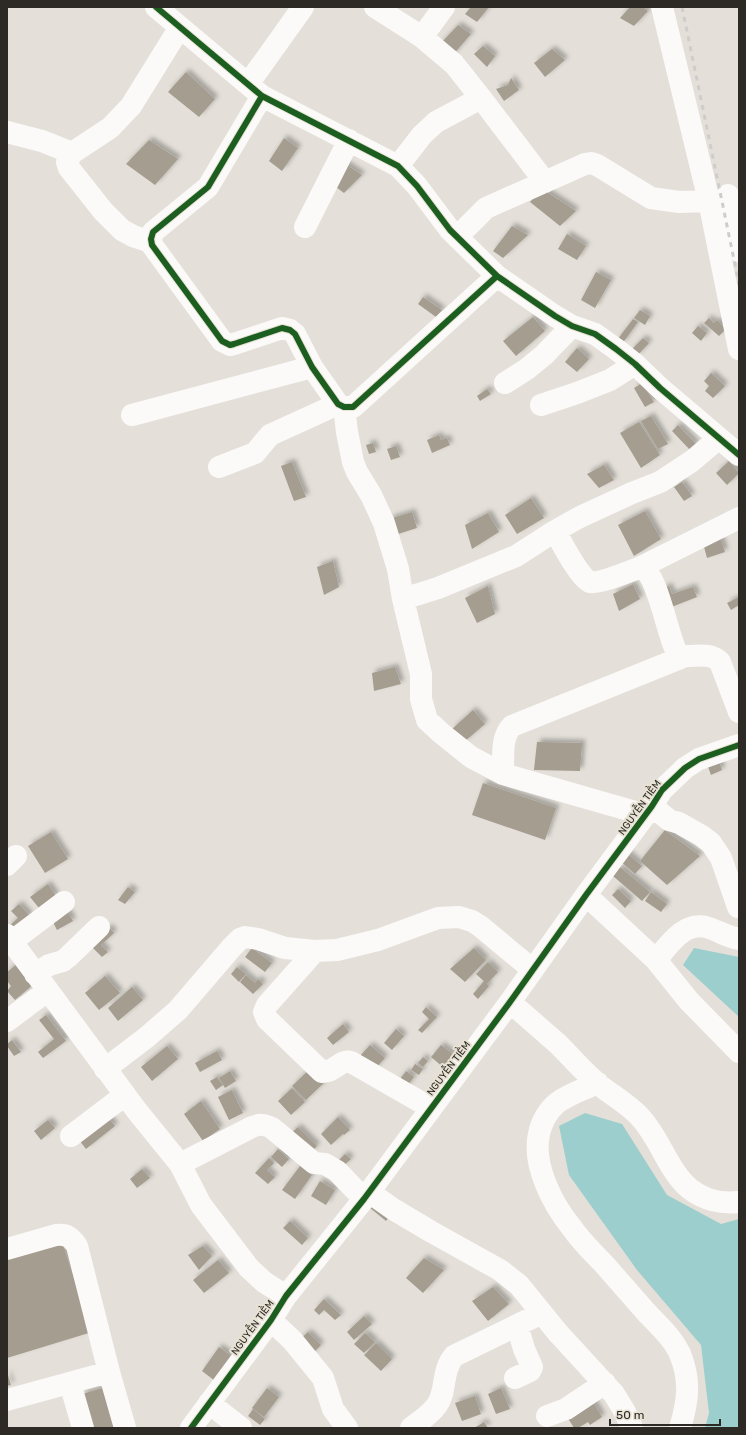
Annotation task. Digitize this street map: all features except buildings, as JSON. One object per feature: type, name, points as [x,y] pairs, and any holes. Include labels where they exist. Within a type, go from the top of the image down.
[{"type":"street","points":[[156,7],[255,90],[398,166],[418,186],[450,230],[497,276],[555,316],[572,326],[595,334],[635,364],[660,388],[739,455]]},
{"type":"street","points":[[151,242],[154,232],[208,187],[255,90],[303,7]]},
{"type":"street","points":[[375,7],[422,37],[454,64],[545,182]]},
{"type":"street","points":[[422,37],[444,7]]},
{"type":"street","points":[[662,7],[718,198],[739,251]]},
{"type":"street","points":[[180,27],[131,106],[110,128],[72,152],[68,159],[68,168],[103,211],[122,230],[133,236],[151,242],[222,341],[234,344],[282,328],[295,334],[312,367],[341,406],[353,462],[357,472],[371,494],[384,523],[398,569],[403,599],[421,674],[422,699],[427,720],[441,733],[472,756],[503,774],[649,810],[669,820],[679,823],[702,836],[711,843],[721,858],[738,907]]},
{"type":"street","points":[[398,166],[422,135],[436,122],[481,98]]},
{"type":"street","points":[[7,132],[42,141],[72,152]]},
{"type":"street","points":[[305,227],[349,140]]},
{"type":"street","points":[[457,237],[486,208],[585,164],[597,165],[651,198],[679,202],[718,198]]},
{"type":"street","points":[[718,198],[739,349]]},
{"type":"street","points":[[219,467],[255,453],[270,435],[341,406],[349,408],[356,405],[497,276]]},
{"type":"street","points":[[505,383],[527,369],[544,355],[572,326]]},
{"type":"street","points":[[541,404],[577,393],[610,380],[635,364]]},
{"type":"street","points":[[132,415],[312,367]]},
{"type":"street","points":[[403,599],[438,588],[516,556],[555,531],[580,518],[619,499],[660,482],[692,461],[719,438]]},
{"type":"street","points":[[555,531],[583,578],[589,582],[594,582],[605,580],[641,567],[739,518]]},
{"type":"street","points":[[641,567],[646,570],[663,607],[674,649],[678,655],[683,657]]},
{"type":"street","points":[[503,774],[504,741],[512,726],[683,657],[711,656],[720,662],[739,712]]},
{"type":"street","name":"NGUYỄN TIỀM","points":[[191,1428],[271,1320],[286,1296],[366,1195],[510,1002],[662,790],[685,768],[699,759],[739,746]]},
{"type":"street","points":[[586,895],[656,960],[689,1001],[739,1052]]},
{"type":"street","points":[[64,902],[9,940],[105,1069],[180,1164],[201,1205],[249,1268],[264,1282],[286,1296]]},
{"type":"street","points":[[105,1069],[147,1037],[178,1010],[232,946],[240,939],[246,937],[251,937],[285,948],[315,951],[337,950],[362,945],[438,918],[459,917],[472,921],[480,926],[533,970]]},
{"type":"street","points":[[7,1021],[41,982],[49,965],[63,961],[99,927]]},
{"type":"street","points":[[656,960],[679,934],[692,928],[707,928],[722,935],[739,939]]},
{"type":"street","points":[[315,951],[267,1005],[264,1012],[267,1019],[322,1072],[327,1072],[348,1061],[431,1108]]},
{"type":"street","points":[[510,1002],[598,1083],[621,1099],[640,1117],[655,1137],[678,1176],[690,1189],[710,1199],[721,1202],[739,1202]]},
{"type":"street","points":[[598,1083],[567,1097],[551,1109],[539,1131],[538,1161],[551,1195],[571,1228],[664,1331],[679,1353],[686,1372],[688,1387],[686,1408],[680,1428]]},
{"type":"street","points":[[70,1136],[125,1095]]},
{"type":"street","points":[[180,1164],[252,1127],[260,1124],[266,1124],[314,1163],[325,1164],[366,1195],[507,1274],[519,1285],[558,1332],[605,1382],[614,1394],[626,1425]]},
{"type":"street","points":[[7,1249],[56,1235],[63,1234],[73,1239],[77,1246],[109,1372],[126,1428]]},
{"type":"street","points":[[411,1428],[437,1406],[441,1398],[446,1368],[454,1356],[542,1313]]},
{"type":"street","points":[[271,1320],[293,1341],[323,1378],[333,1409],[347,1428]]},
{"type":"street","points":[[515,1378],[530,1371],[532,1367],[519,1336],[517,1325]]},
{"type":"street","points":[[7,1400],[109,1372]]},
{"type":"street","points":[[70,1382],[83,1428]]},
{"type":"street","points":[[547,1416],[566,1409],[605,1382]]},
{"type":"street","points":[[209,1403],[241,1428]]},
{"type":"water","points":[[694,948],[739,957],[739,1017],[683,965]]},
{"type":"water","points":[[585,1113],[622,1124],[667,1195],[721,1224],[739,1219],[739,1428],[705,1428],[709,1413],[701,1345],[637,1270],[569,1175],[559,1126]]},
{"type":"railway","points":[[682,7],[739,284]]},
{"type":"cycle path","points":[[156,7],[262,96],[398,166],[417,186],[450,230],[497,276],[555,316],[572,326],[595,334],[616,349],[739,455]]},
{"type":"cycle path","points":[[262,96],[208,187],[153,232],[151,239],[152,245],[222,341],[230,345],[282,328],[290,330],[295,334],[312,367],[338,404],[344,407],[353,407],[497,276]]},
{"type":"cycle path","points":[[191,1428],[271,1320],[286,1296],[364,1199],[510,1002],[662,790],[685,768],[699,759],[739,745]]}]
